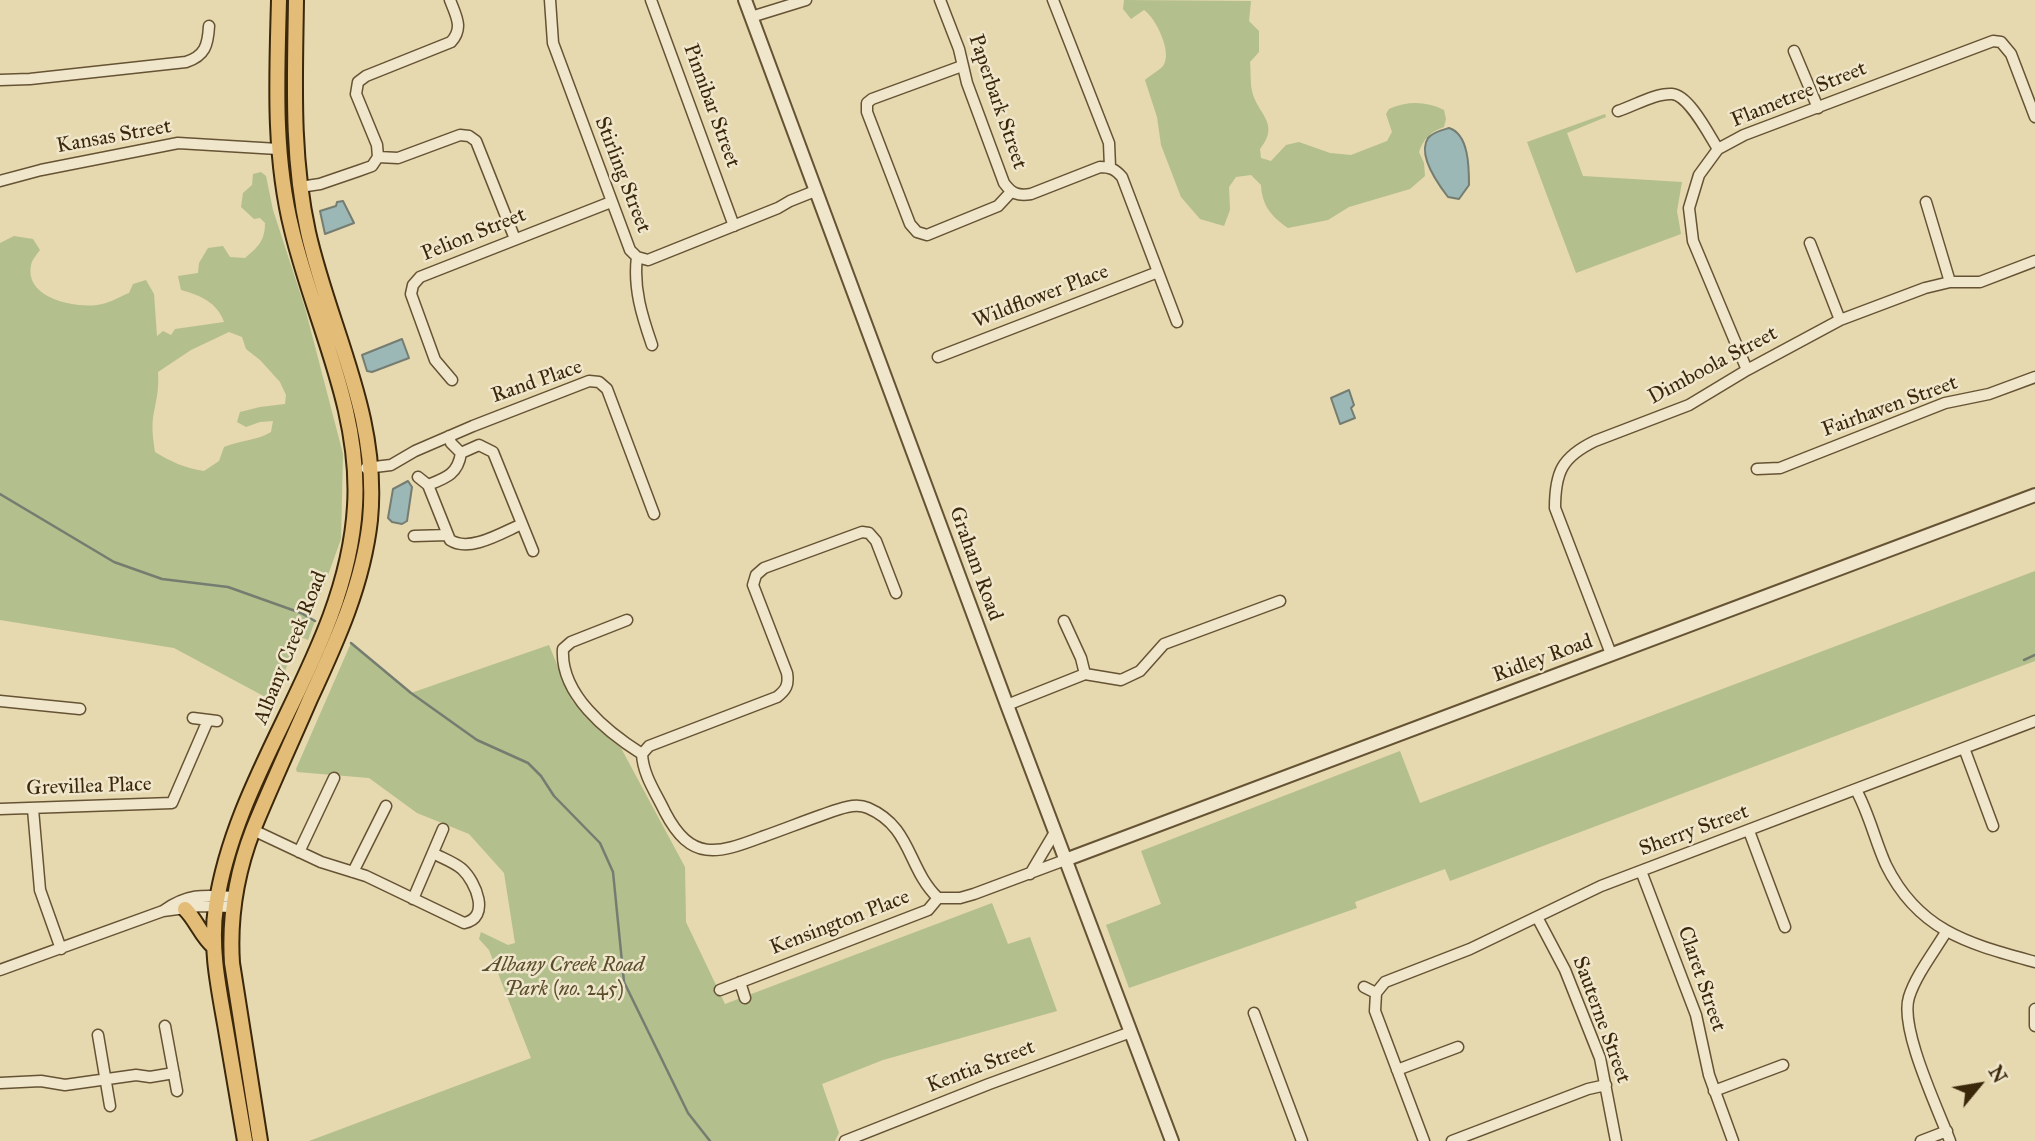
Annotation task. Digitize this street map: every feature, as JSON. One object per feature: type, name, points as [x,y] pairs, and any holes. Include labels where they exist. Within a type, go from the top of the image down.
[{"type":"main road","name":"Albany Creek Road","points":[[245,1141],[216,971],[216,901],[234,831],[339,592],[352,536],[355,469],[346,409],[291,227],[278,149],[279,0]]},
{"type":"main road","name":"Albany Creek Road","points":[[260,1141],[234,980],[231,934],[233,902],[253,830],[353,599],[368,534],[370,468],[361,405],[314,253],[300,187],[294,112],[296,0]]},
{"type":"main road","points":[[185,909],[194,918],[202,937],[214,947]]},
{"type":"street","points":[[300,187],[320,184],[372,166],[378,157],[377,145],[356,94],[358,82],[366,76],[451,42],[460,25],[450,0]]},
{"type":"street","name":"Stirling Street","points":[[550,0],[553,43],[629,250],[637,257],[648,260],[816,191]]},
{"type":"street","name":"Pinnibar Street","points":[[651,0],[734,226]]},
{"type":"street","name":"Graham Road","points":[[745,0],[1172,1141]]},
{"type":"street","points":[[751,17],[806,0]]},
{"type":"street","name":"Paperbark Street","points":[[940,0],[1004,183],[1011,192],[1020,196],[1031,194],[1100,167],[1110,167]]},
{"type":"street","points":[[1053,0],[1109,143],[1110,167],[1122,177],[1177,323]]},
{"type":"street","points":[[0,80],[186,62],[195,59],[206,47],[209,26]]},
{"type":"street","name":"Flametree Street","points":[[1747,370],[1693,241],[1689,208],[1693,190],[1699,175],[1718,149],[1744,135],[1983,43],[2001,42],[2011,54],[2035,117]]},
{"type":"street","points":[[1794,51],[1818,108]]},
{"type":"street","points":[[962,66],[867,103],[867,112],[905,211],[916,232],[927,235],[998,206],[1011,192]]},
{"type":"street","points":[[1618,111],[1663,95],[1675,94],[1687,102],[1718,149]]},
{"type":"street","points":[[378,157],[398,158],[460,135],[469,136],[476,141],[515,239]]},
{"type":"street","name":"Kansas Street","points":[[0,181],[41,170],[178,144],[278,149]]},
{"type":"street","name":"Pelion Street","points":[[452,380],[435,360],[411,294],[413,285],[420,277],[611,202]]},
{"type":"street","points":[[1926,202],[1950,282]]},
{"type":"street","points":[[1810,243],[1840,320]]},
{"type":"street","points":[[637,257],[635,272],[640,308],[652,345]]},
{"type":"street","name":"Dimboola Street","points":[[1611,654],[1555,508],[1555,484],[1567,459],[1581,448],[1689,404],[1840,320],[1925,288],[1950,282],[1980,282],[2035,261]]},
{"type":"street","name":"Wildflower Place","points":[[938,357],[1158,272]]},
{"type":"street","name":"Fairhaven Street","points":[[1757,469],[1780,468],[1945,403],[1989,394],[2035,377]]},
{"type":"street","name":"Rand Place","points":[[355,469],[391,465],[449,436],[589,380],[599,382],[607,389],[654,514]]},
{"type":"street","points":[[449,436],[451,443],[461,453]]},
{"type":"street","points":[[461,453],[479,445],[494,452],[533,551]]},
{"type":"street","points":[[428,485],[454,473],[460,463],[461,453]]},
{"type":"street","points":[[418,477],[428,485],[448,535],[454,543],[467,544],[522,524]]},
{"type":"street","name":"Ridley Road","points":[[1065,860],[2035,495]]},
{"type":"street","points":[[896,593],[876,541],[869,533],[862,533],[764,568],[756,575],[753,585],[787,673],[789,682],[785,690],[777,697],[649,746],[642,754],[643,767],[674,830],[692,845],[704,850],[727,850],[844,807],[865,807],[887,818],[905,840],[918,875],[938,898]]},
{"type":"street","points":[[414,536],[448,535]]},
{"type":"street","points":[[1007,705],[1085,674],[1121,680],[1140,671],[1164,644],[1280,601]]},
{"type":"street","points":[[627,620],[571,642],[563,649],[562,659],[575,694],[583,705],[642,754]]},
{"type":"street","points":[[1064,621],[1081,658],[1085,674]]},
{"type":"street","points":[[0,701],[80,709]]},
{"type":"street","name":"Grevillea Place","points":[[0,809],[172,803],[212,720],[193,718]]},
{"type":"street","name":"Sherry Street","points":[[1376,993],[1379,987],[1390,979],[1470,949],[1577,896],[2035,721]]},
{"type":"street","points":[[1964,748],[1993,826]]},
{"type":"street","points":[[299,852],[334,778]]},
{"type":"street","points":[[1856,790],[1893,877],[1914,906],[1946,932],[1964,942],[2035,962]]},
{"type":"street","points":[[353,872],[386,806]]},
{"type":"street","points":[[33,809],[40,890],[61,948]]},
{"type":"street","points":[[413,899],[443,829]]},
{"type":"street","points":[[253,830],[464,923],[469,922],[476,917],[480,908],[478,894],[459,866],[433,853]]},
{"type":"street","points":[[1749,831],[1785,927]]},
{"type":"street","points":[[1030,874],[1055,832]]},
{"type":"street","name":"Kensington Place","points":[[720,990],[928,910],[938,898],[960,898],[974,894],[1065,860]]},
{"type":"street","name":"Claret Street","points":[[1641,871],[1696,1015],[1714,1091],[1733,1141]]},
{"type":"street","points":[[163,911],[177,901],[189,897],[233,902]]},
{"type":"street","points":[[0,970],[163,911],[185,909],[216,901]]},
{"type":"street","name":"Sauterne Street","points":[[1537,917],[1573,990],[1600,1058],[1616,1141]]},
{"type":"street","points":[[1921,1141],[1948,1136],[1902,1010],[1946,932]]},
{"type":"street","points":[[740,982],[746,998]]},
{"type":"street","points":[[1364,987],[1376,993],[1376,1011],[1424,1141]]},
{"type":"street","points":[[2035,1009],[2035,1026]]},
{"type":"street","points":[[1254,1013],[1302,1141]]},
{"type":"street","points":[[165,1026],[177,1091]]},
{"type":"street","name":"Kentia Street","points":[[845,1141],[1131,1032]]},
{"type":"street","points":[[98,1035],[110,1106]]},
{"type":"street","points":[[1398,1070],[1458,1047]]},
{"type":"street","points":[[1714,1091],[1783,1065]]},
{"type":"street","points":[[0,1083],[41,1081],[65,1085],[136,1074],[150,1077],[174,1073]]},
{"type":"street","points":[[1452,1141],[1588,1089],[1606,1085]]},
{"type":"green space","points":[[1124,0],[1251,1],[1249,21],[1259,31],[1259,52],[1250,62],[1251,88],[1268,125],[1266,140],[1260,149],[1261,158],[1271,161],[1286,145],[1299,142],[1330,153],[1351,155],[1387,141],[1392,132],[1386,114],[1389,109],[1410,103],[1423,104],[1444,110],[1446,119],[1444,127],[1428,136],[1419,152],[1424,163],[1425,176],[1410,189],[1349,207],[1328,220],[1288,228],[1269,210],[1263,199],[1261,185],[1251,175],[1236,177],[1229,187],[1230,210],[1224,226],[1200,219],[1181,197],[1161,145],[1157,117],[1145,80],[1161,68],[1166,60],[1162,36],[1144,10],[1131,19],[1123,9]]},
{"type":"green space","points":[[1605,114],[1606,117],[1567,133],[1583,176],[1682,182],[1677,211],[1681,234],[1576,273],[1527,142]]},
{"type":"green space","points":[[261,172],[266,176],[273,210],[305,308],[343,454],[341,539],[323,589],[308,617],[315,621],[308,640],[301,637],[271,700],[174,648],[0,620],[0,243],[14,236],[33,239],[40,250],[31,265],[35,286],[43,293],[64,302],[76,305],[105,303],[129,293],[133,284],[146,280],[154,294],[157,336],[163,331],[171,335],[175,329],[224,322],[213,305],[195,294],[181,290],[178,276],[198,273],[199,263],[208,248],[223,246],[230,257],[245,258],[260,243],[265,223],[260,218],[254,219],[241,207],[243,193],[252,185],[253,174]],"holes":[[[229,332],[242,337],[246,349],[280,382],[286,395],[285,404],[240,412],[237,422],[246,427],[273,421],[271,432],[224,447],[219,461],[204,471],[178,464],[155,452],[153,422],[158,372],[191,350]]]},
{"type":"green space","points":[[2035,571],[2035,661],[1450,881],[1445,869],[1355,902],[1357,908],[1129,988],[1106,925],[1161,904],[1141,851],[1400,751],[1420,803]]},
{"type":"green space","name":"Albany Creek Road Park (no. 245)","points":[[351,643],[411,693],[549,645],[572,701],[621,748],[685,867],[686,922],[725,1004],[992,903],[1008,944],[1030,937],[1057,1011],[883,1060],[822,1084],[839,1133],[835,1141],[309,1141],[531,1058],[489,950],[479,939],[481,932],[508,945],[515,943],[504,873],[469,834],[417,813],[369,778],[297,772]]},
{"type":"water","points":[[1449,128],[1461,137],[1468,161],[1469,185],[1459,199],[1448,197],[1434,177],[1425,153],[1428,138]]},
{"type":"water","points":[[343,201],[354,223],[325,234],[320,211]]},
{"type":"water","points":[[402,339],[409,358],[372,372],[367,371],[362,355]]},
{"type":"water","points":[[1349,390],[1355,418],[1340,424],[1331,398]]},
{"type":"water","points":[[408,481],[412,487],[407,521],[402,524],[392,522],[388,518],[393,489]]},
{"type":"waterway","points":[[0,494],[114,562],[162,579],[228,587],[301,613],[315,621]]},
{"type":"waterway","points":[[351,643],[411,693],[477,740],[528,763],[541,776],[554,796],[600,843],[613,872],[624,982],[688,1113],[710,1141]]},
{"type":"waterway","points":[[2024,660],[2035,655]]}]
